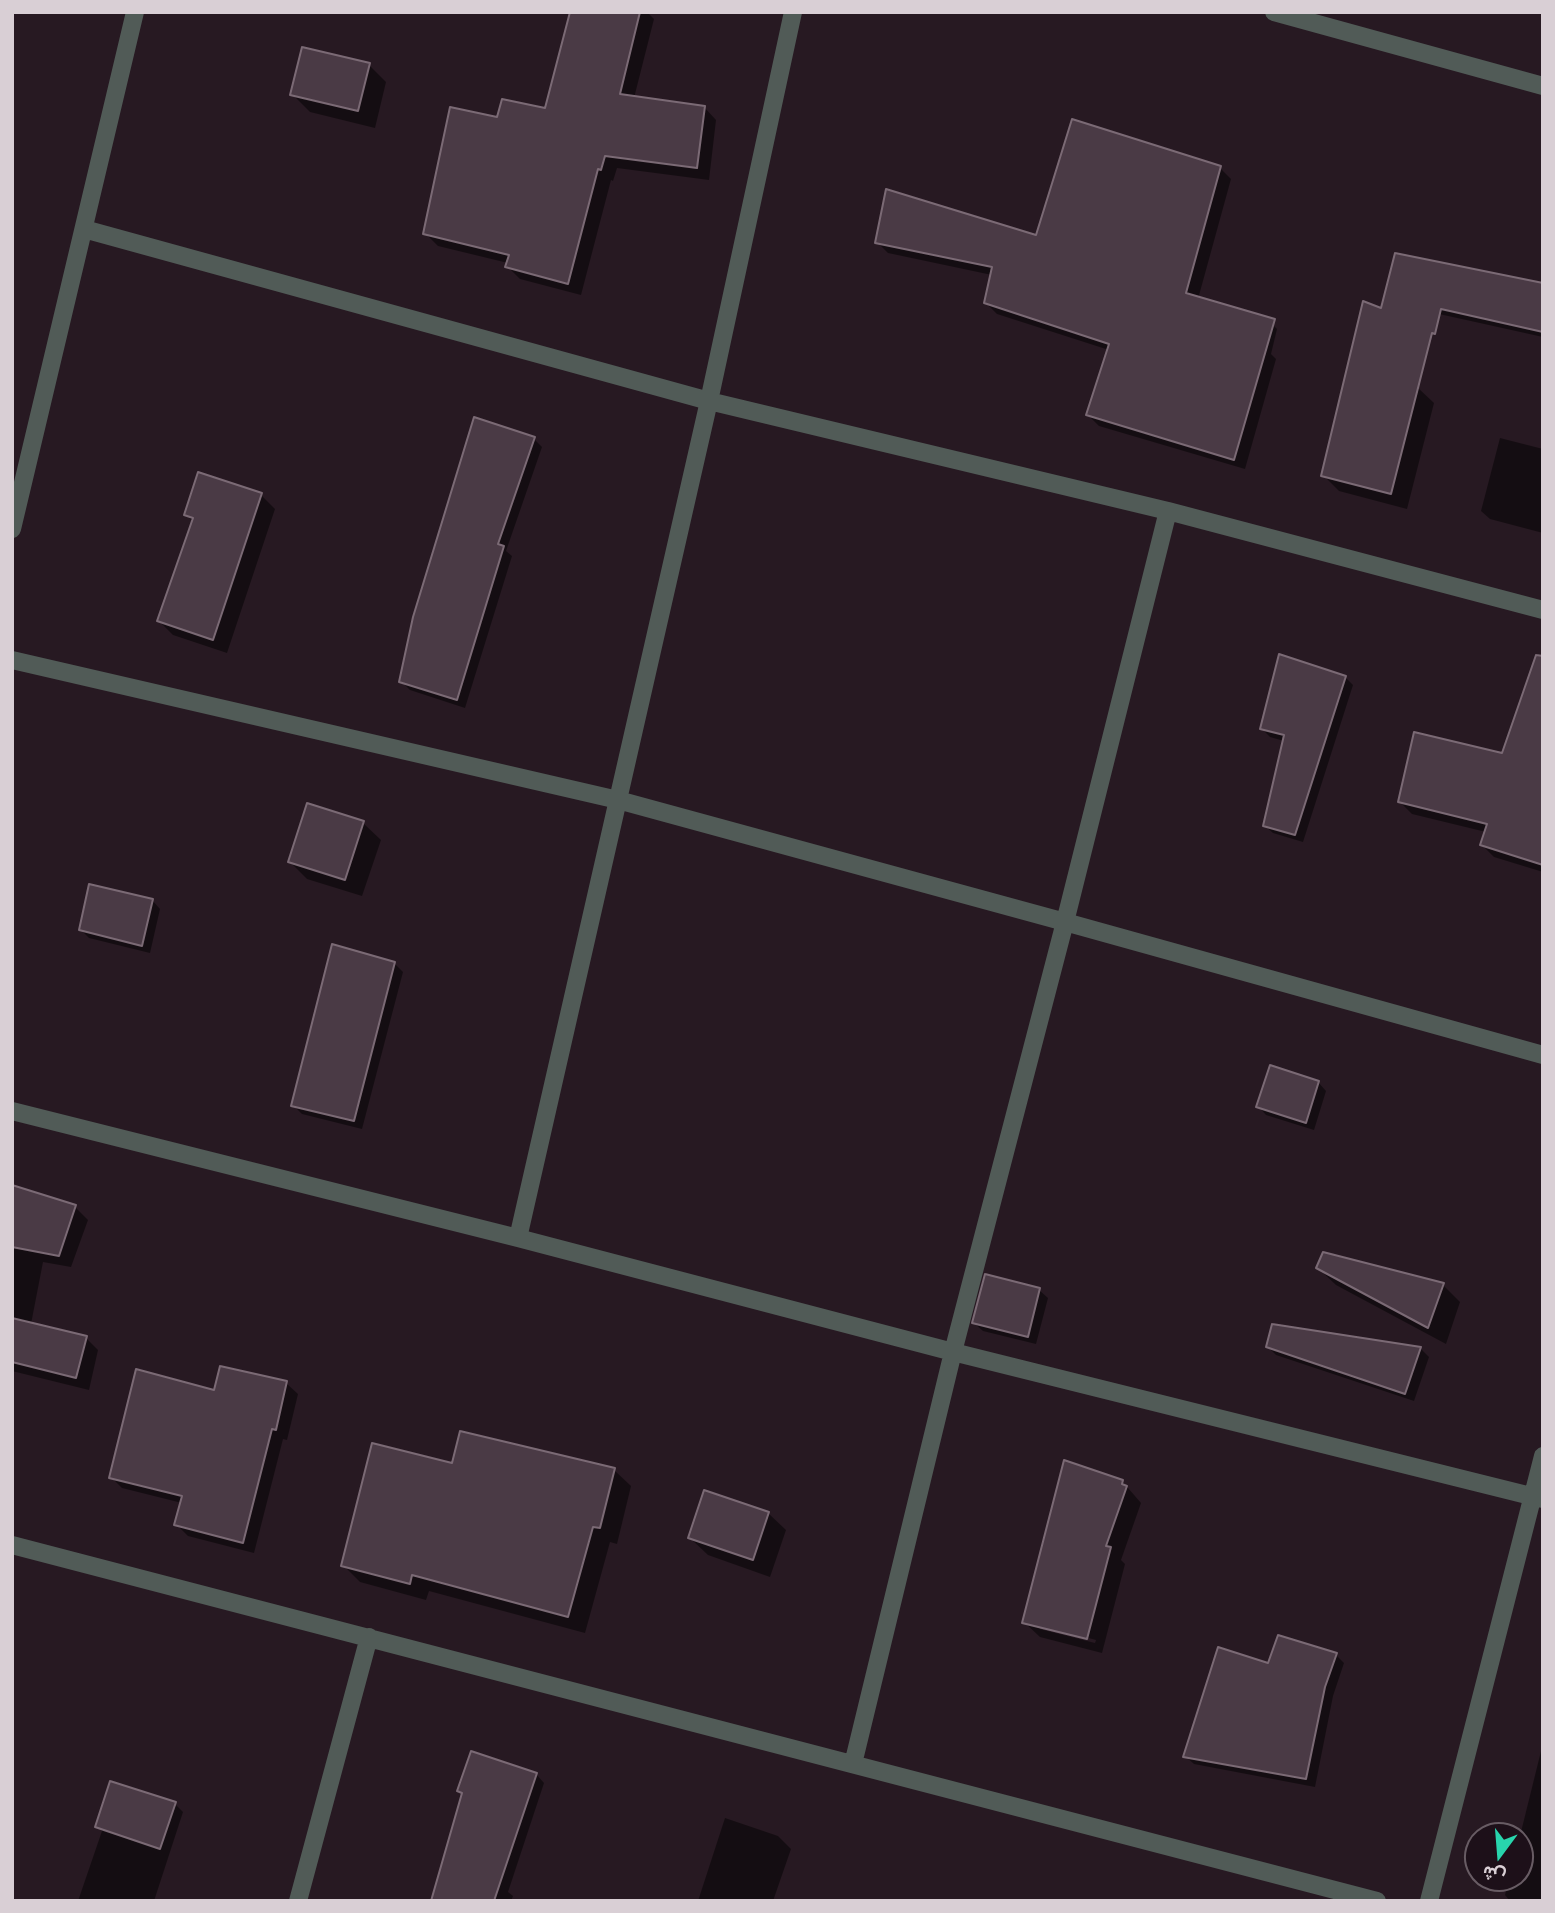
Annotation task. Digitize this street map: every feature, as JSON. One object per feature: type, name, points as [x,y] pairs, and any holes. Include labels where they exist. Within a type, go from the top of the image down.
[{"type":"street","points":[[12,529],[135,12]]},
{"type":"street","points":[[518,1238],[709,401],[793,12]]},
{"type":"street","points":[[1274,12],[1311,17],[1543,86]]},
{"type":"street","points":[[84,229],[709,401],[1167,511],[1543,610]]},
{"type":"street","points":[[853,1764],[953,1352],[1065,922],[1167,511]]},
{"type":"street","points":[[12,660],[618,800],[1543,1055]]},
{"type":"street","points":[[12,1111],[518,1238],[953,1352],[1538,1497]]},
{"type":"street","points":[[1429,1901],[1538,1497],[1543,1456]]},
{"type":"street","points":[[12,1545],[1377,1901]]},
{"type":"street","points":[[298,1901],[369,1637]]},
{"type":"building","points":[[570,12],[640,12],[620,94],[705,106],[697,168],[605,156],[601,170],[598,169],[568,284],[505,267],[509,255],[423,234],[450,107],[497,117],[502,99],[545,108]]},
{"type":"building","points":[[302,47],[370,63],[358,111],[290,95]]},
{"type":"building","points":[[1072,119],[1221,166],[1186,293],[1275,319],[1234,460],[1086,415],[1109,344],[984,303],[992,267],[875,243],[886,189],[1036,235]]},
{"type":"building","points":[[1395,253],[1543,283],[1543,332],[1441,309],[1435,334],[1432,333],[1391,494],[1321,476],[1363,301],[1381,308]]},
{"type":"building","points":[[474,417],[535,437],[498,544],[504,546],[457,700],[399,682],[413,617]]},
{"type":"building","points":[[198,472],[262,493],[213,640],[157,621],[193,518],[184,515]]},
{"type":"building","points":[[1279,654],[1346,676],[1295,835],[1263,826],[1284,735],[1260,729]]},
{"type":"building","points":[[1536,655],[1543,656],[1543,865],[1480,845],[1487,824],[1398,802],[1414,732],[1502,753]]},
{"type":"building","points":[[307,803],[364,821],[345,880],[288,862]]},
{"type":"building","points":[[89,884],[153,899],[142,946],[79,930]]},
{"type":"building","points":[[332,944],[395,962],[354,1121],[291,1106]]},
{"type":"building","points":[[1270,1065],[1319,1081],[1306,1123],[1256,1107]]},
{"type":"building","points":[[12,1185],[76,1205],[59,1256],[12,1247]]},
{"type":"building","points":[[1323,1252],[1444,1283],[1428,1328],[1316,1268]]},
{"type":"building","points":[[985,1274],[1040,1288],[1028,1337],[972,1323]]},
{"type":"building","points":[[12,1318],[87,1336],[76,1378],[12,1362]]},
{"type":"building","points":[[1272,1324],[1421,1347],[1405,1394],[1266,1347]]},
{"type":"building","points":[[220,1366],[287,1381],[276,1430],[272,1429],[243,1543],[174,1525],[182,1496],[109,1478],[136,1369],[214,1390]]},
{"type":"building","points":[[460,1431],[615,1468],[600,1528],[593,1527],[568,1617],[412,1575],[410,1584],[341,1566],[372,1443],[452,1463]]},
{"type":"building","points":[[1064,1460],[1123,1480],[1122,1484],[1127,1486],[1106,1546],[1111,1547],[1087,1639],[1022,1623]]},
{"type":"building","points":[[704,1490],[769,1512],[753,1560],[688,1538]]},
{"type":"building","points":[[1278,1635],[1337,1653],[1325,1687],[1306,1779],[1183,1757],[1218,1647],[1268,1663]]},
{"type":"building","points":[[471,1751],[537,1773],[494,1901],[431,1901],[462,1793],[457,1791]]},
{"type":"building","points":[[110,1781],[176,1802],[160,1849],[95,1827]]}]
